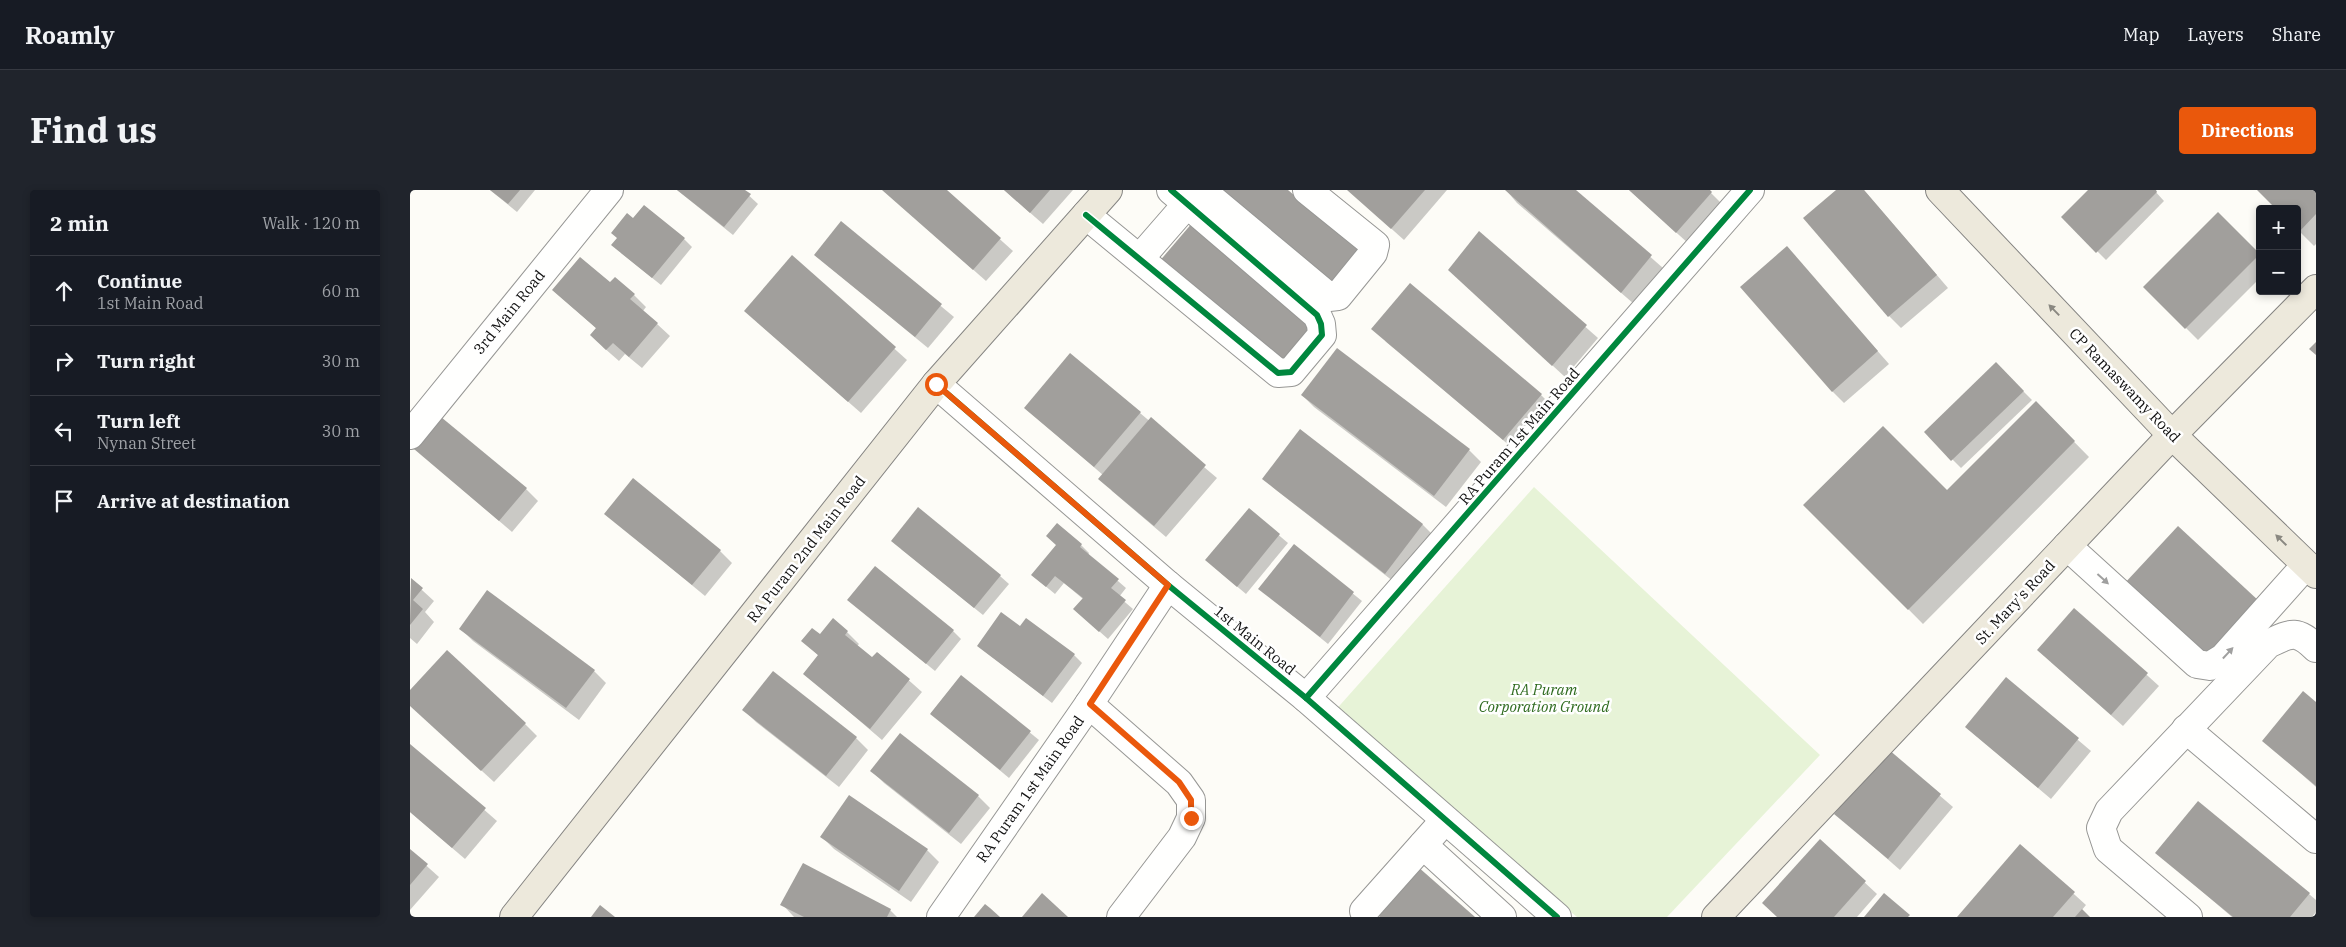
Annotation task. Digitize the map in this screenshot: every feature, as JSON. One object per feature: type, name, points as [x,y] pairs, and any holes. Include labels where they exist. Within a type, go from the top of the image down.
[{"type":"main road","name":"RA Puram 2nd Main Road","points":[[514,917],[936,384],[1108,190]]},
{"type":"main road","name":"CP Ramaswamy Road","points":[[1940,190],[2172,434],[2311,570]]},
{"type":"main road","name":"St. Mary's Road","points":[[1716,917],[2172,434],[2316,289]]},
{"type":"street","name":"3rd Main Road","points":[[410,435],[609,190]]},
{"type":"street","points":[[1186,195],[1329,297],[1338,296],[1373,253],[1375,245],[1307,190]]},
{"type":"street","name":"RA Puram 1st Main Road","points":[[1306,698],[1750,190]]},
{"type":"street","points":[[1140,258],[1186,195]]},
{"type":"street","points":[[1086,214],[1278,373],[1290,372],[1322,335],[1321,324],[1316,315],[1186,195]]},
{"type":"street","name":"1st Main Road","points":[[936,384],[1168,585],[1306,698],[1557,917]]},
{"type":"street","points":[[2068,546],[2197,664],[2210,666],[2223,658],[2311,570]]},
{"type":"street","name":"RA Puram 1st Main Road","points":[[941,917],[1090,704],[1168,585]]},
{"type":"street","points":[[2188,917],[2108,848],[2101,828],[2109,811],[2268,644],[2287,634],[2303,636],[2316,648]]},
{"type":"street","points":[[1090,704],[1179,782],[1191,800],[1191,818],[1182,837],[1120,917]]},
{"type":"street","points":[[2186,729],[2316,839]]},
{"type":"street","points":[[1364,911],[1445,820]]},
{"type":"street","points":[[1422,845],[1502,917]]},
{"type":"green space","name":"RA Puram Corporation Ground","points":[[1534,487],[1820,755],[1667,917],[1577,917],[1333,713]]},
{"type":"building","points":[[490,190],[520,190],[508,204]]},
{"type":"building","points":[[677,190],[745,190],[751,194],[724,227]]},
{"type":"building","points":[[882,190],[947,190],[1001,238],[973,270]]},
{"type":"building","points":[[1004,190],[1050,190],[1030,213]]},
{"type":"building","points":[[1210,190],[1288,190],[1363,254],[1330,293]]},
{"type":"building","points":[[1347,190],[1425,190],[1391,229]]},
{"type":"building","points":[[1505,190],[1576,190],[1652,255],[1621,293]]},
{"type":"building","points":[[1629,190],[1710,190],[1712,192],[1676,233]]},
{"type":"building","points":[[1836,190],[1864,190],[1937,275],[1888,317],[1803,218]]},
{"type":"building","points":[[2088,190],[2156,190],[2157,192],[2096,253],[2061,217]]},
{"type":"building","points":[[2257,190],[2316,190],[2316,214],[2301,230],[2301,205],[2272,205]]},
{"type":"building","points":[[644,205],[685,238],[652,278],[611,245],[617,238],[611,233],[627,213],[633,218]]},
{"type":"building","points":[[2218,212],[2256,250],[2256,258],[2185,329],[2143,287]]},
{"type":"building","points":[[841,221],[942,304],[915,337],[814,255]]},
{"type":"building","points":[[1193,222],[1318,328],[1283,369],[1158,263]]},
{"type":"building","points":[[1479,231],[1587,325],[1552,366],[1448,270]]},
{"type":"building","points":[[1787,246],[1878,351],[1832,392],[1740,287]]},
{"type":"building","points":[[792,255],[896,347],[848,402],[744,311]]},
{"type":"building","points":[[580,257],[610,282],[615,277],[635,294],[630,299],[658,323],[629,357],[613,343],[606,350],[590,335],[596,328],[552,290]]},
{"type":"building","points":[[1410,283],[1542,394],[1503,440],[1371,329]]},
{"type":"building","points":[[2316,342],[2316,355],[2309,349]]},
{"type":"building","points":[[1337,348],[1470,449],[1434,496],[1301,395]]},
{"type":"building","points":[[1070,353],[1141,412],[1094,467],[1024,408]]},
{"type":"building","points":[[1996,362],[2024,391],[1951,461],[1924,432]]},
{"type":"building","points":[[2036,401],[2075,441],[1908,610],[1803,505],[1883,426],[1947,490]]},
{"type":"building","points":[[441,417],[527,488],[499,521],[414,449]]},
{"type":"building","points":[[1151,417],[1206,465],[1154,526],[1098,479]]},
{"type":"building","points":[[1300,429],[1423,524],[1385,574],[1262,479]]},
{"type":"building","points":[[633,478],[721,550],[692,585],[604,514]]},
{"type":"building","points":[[918,507],[1001,575],[974,608],[891,541]]},
{"type":"building","points":[[1249,508],[1280,534],[1237,587],[1205,560]]},
{"type":"building","points":[[1057,523],[1082,544],[1080,547],[1119,579],[1111,588],[1126,600],[1099,632],[1073,609],[1083,598],[1055,576],[1046,587],[1031,575],[1056,545],[1046,536]]},
{"type":"building","points":[[2178,526],[2260,602],[2205,660],[2124,584]]},
{"type":"building","points":[[1294,544],[1354,592],[1320,637],[1258,589]]},
{"type":"building","points":[[875,566],[954,630],[926,664],[847,600]]},
{"type":"building","points":[[411,578],[423,588],[413,600],[423,609],[410,625]]},
{"type":"building","points":[[487,590],[595,670],[566,708],[459,629]]},
{"type":"building","points":[[2074,608],[2148,673],[2111,715],[2037,650]]},
{"type":"building","points":[[1001,612],[1020,626],[1026,618],[1075,654],[1043,696],[977,646]]},
{"type":"building","points":[[833,618],[848,631],[845,635],[872,657],[877,652],[910,679],[870,729],[803,674],[818,655],[801,641],[812,628],[820,634]]},
{"type":"building","points":[[447,650],[526,723],[481,771],[410,706],[410,690]]},
{"type":"building","points":[[773,671],[857,737],[826,776],[742,710]]},
{"type":"building","points":[[961,675],[1031,731],[1000,770],[930,714]]},
{"type":"building","points":[[2006,677],[2079,738],[2038,788],[1965,727]]},
{"type":"building","points":[[2303,691],[2316,702],[2316,786],[2262,741]]},
{"type":"building","points":[[900,733],[979,795],[949,833],[870,771]]},
{"type":"building","points":[[410,744],[486,808],[452,848],[410,812]]},
{"type":"building","points":[[1888,749],[1941,794],[1888,859],[1834,814]]},
{"type":"building","points":[[849,795],[928,849],[899,891],[820,837]]},
{"type":"building","points":[[2198,801],[2310,893],[2290,917],[2233,917],[2155,853]]},
{"type":"building","points":[[1820,839],[1866,881],[1834,917],[1777,917],[1762,903]]},
{"type":"building","points":[[2020,844],[2075,892],[2053,917],[1957,917]]},
{"type":"building","points":[[410,849],[428,864],[410,885]]},
{"type":"building","points":[[803,863],[891,909],[887,917],[804,917],[780,905]]},
{"type":"building","points":[[1417,866],[1475,917],[1380,917],[1375,913]]},
{"type":"building","points":[[1042,893],[1068,917],[1022,917]]},
{"type":"building","points":[[1884,893],[1910,915],[1908,917],[1864,917]]},
{"type":"building","points":[[985,904],[990,908],[1000,917],[974,917]]},
{"type":"building","points":[[600,905],[615,917],[591,917]]},
{"type":"building","points":[[2082,909],[2090,917],[2075,917]]},
{"type":"cycle path","points":[[1086,215],[1278,373],[1291,372],[1322,335],[1321,324],[1317,315],[1171,190]]},
{"type":"cycle path","points":[[1306,698],[1750,190]]},
{"type":"cycle path","points":[[936,384],[1168,585],[1306,698],[1557,917]]},
{"type":"route","points":[[936,384],[1168,585],[1090,704],[1179,782],[1191,800],[1191,818]]}]
